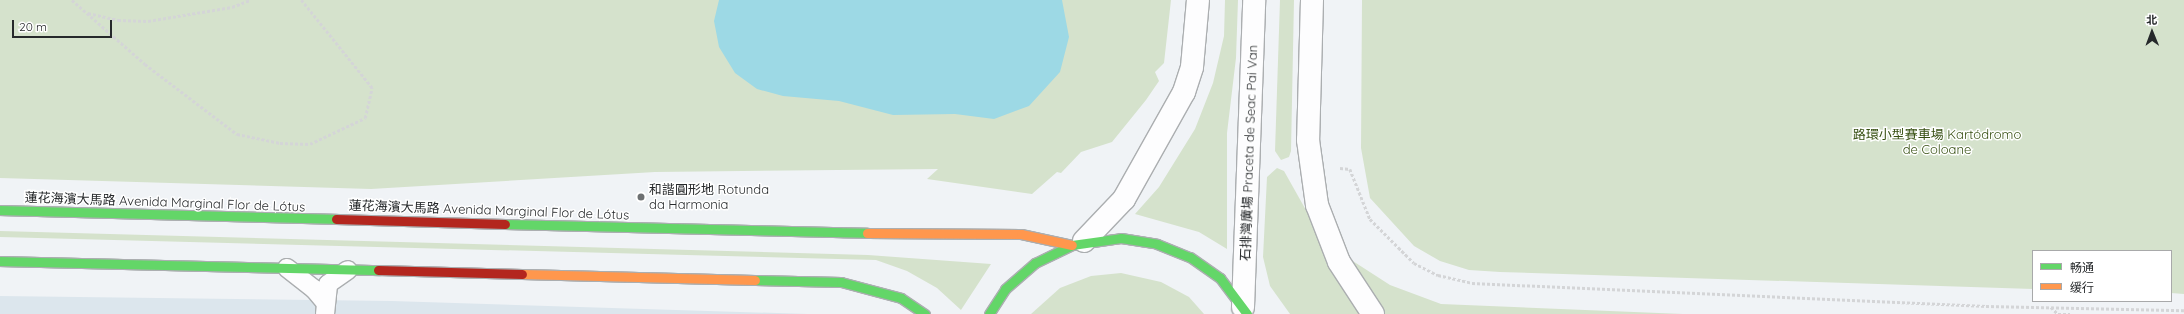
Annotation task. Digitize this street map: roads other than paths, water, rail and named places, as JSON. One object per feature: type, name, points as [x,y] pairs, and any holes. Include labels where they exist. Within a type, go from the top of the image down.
[{"type":"main road","name":"蓮花海濱大馬路 Avenida Marginal Flor de Lótus","points":[[0,210],[841,233],[1021,234],[1078,243]]},
{"type":"main road","points":[[989,314],[1005,289],[1035,263],[1078,243],[1121,238],[1157,244],[1190,257],[1220,278],[1245,310]]},
{"type":"main road","points":[[0,261],[841,282],[901,298],[925,314]]},
{"type":"street","points":[[1078,243],[1124,199],[1184,92],[1192,67],[1198,0]]},
{"type":"street","name":"石排灣廣場 Praceta de Seac Pai Van","points":[[1245,310],[1254,0]]},
{"type":"street","points":[[1312,0],[1308,140],[1310,166],[1317,205],[1339,262],[1372,314]]},
{"type":"lane","points":[[287,268],[314,289],[325,308]]},
{"type":"lane","points":[[325,308],[328,284],[348,270]]},
{"type":"water","points":[[719,0],[1062,0],[1069,37],[1060,72],[1029,106],[994,119],[955,114],[893,115],[839,101],[783,96],[757,89],[735,73],[719,47],[714,21]]},
{"type":"place","name":"和諧圓形地 Rotunda da Harmonia","points":[[641,197]]},
{"type":"park label","name":"路環小型賽車場 Kartódromo de Coloane","points":[[1937,142]]}]
